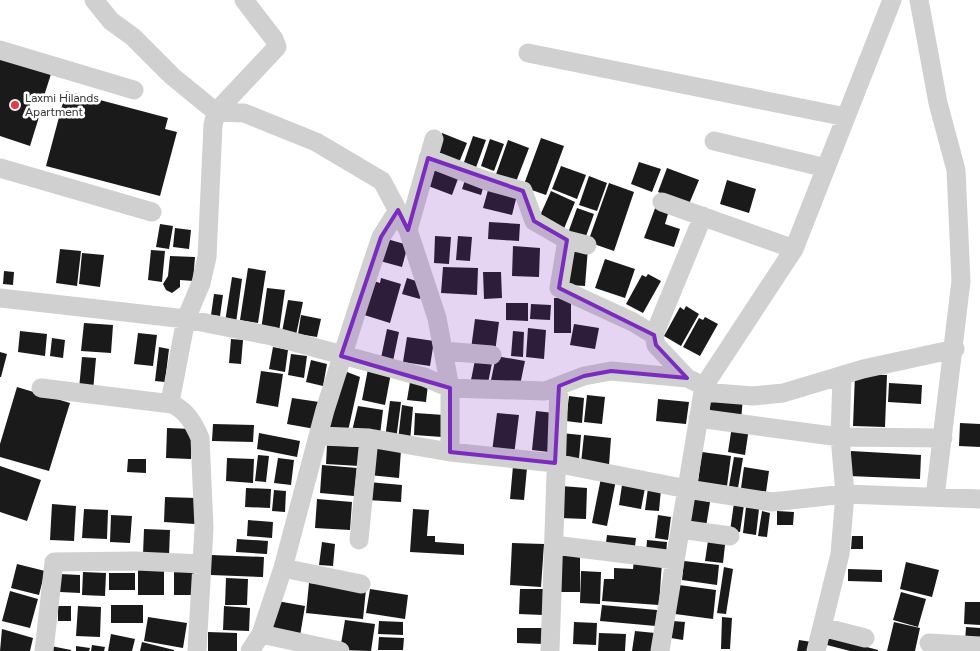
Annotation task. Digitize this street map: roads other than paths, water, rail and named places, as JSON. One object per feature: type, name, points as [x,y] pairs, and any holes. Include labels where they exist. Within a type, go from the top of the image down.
[{"type":"street","points":[[94,0],[112,22],[133,37],[172,76],[216,112],[244,113],[336,152],[382,181],[408,230],[437,318],[450,388],[450,452]]},
{"type":"street","points":[[172,404],[175,371],[186,319],[201,283],[207,257],[213,125],[216,112],[277,47],[274,39],[244,0]]},
{"type":"street","points":[[660,651],[698,418],[698,385],[794,249],[892,0]]},
{"type":"street","points":[[918,0],[938,103],[956,170],[961,281],[935,497]]},
{"type":"street","points":[[0,50],[134,90]]},
{"type":"street","points":[[528,53],[846,117]]},
{"type":"street","points":[[408,230],[434,139]]},
{"type":"street","points":[[714,141],[826,168]]},
{"type":"street","points":[[428,158],[488,181],[523,191],[534,220],[568,240],[587,245]]},
{"type":"street","points":[[0,168],[152,212]]},
{"type":"street","points":[[662,202],[794,249]]},
{"type":"street","points":[[250,651],[261,634],[283,568],[342,356],[381,237],[398,210]]},
{"type":"street","points":[[698,385],[656,345],[654,335],[703,216]]},
{"type":"street","points":[[568,240],[559,288],[633,322],[654,335]]},
{"type":"street","points":[[0,298],[186,319],[272,336],[424,377],[450,388],[520,392],[545,391],[584,376],[611,372],[698,385],[753,396],[783,393],[842,377],[863,369],[954,349]]},
{"type":"street","points":[[443,351],[492,355]]},
{"type":"street","points":[[816,651],[840,554],[845,494],[840,437],[842,377]]},
{"type":"street","points":[[550,651],[559,386]]},
{"type":"street","points":[[41,388],[172,404],[181,408],[195,426],[200,438],[204,505],[198,651]]},
{"type":"street","points":[[698,418],[840,437],[943,438]]},
{"type":"street","points":[[320,436],[369,438],[450,452],[555,463],[687,489],[772,502],[845,494],[980,499]]},
{"type":"street","points":[[359,540],[369,438]]},
{"type":"street","points":[[680,528],[730,536]]},
{"type":"street","points":[[554,545],[675,560]]},
{"type":"street","points":[[44,651],[54,562],[136,561],[202,564]]},
{"type":"street","points":[[283,568],[361,584]]},
{"type":"street","points":[[822,626],[865,638]]},
{"type":"street","points":[[261,634],[340,651]]},
{"type":"street","points":[[928,643],[952,648],[980,646]]},
{"type":"place","name":"Laxmi Hilands Apartment","points":[[15,105]]}]
